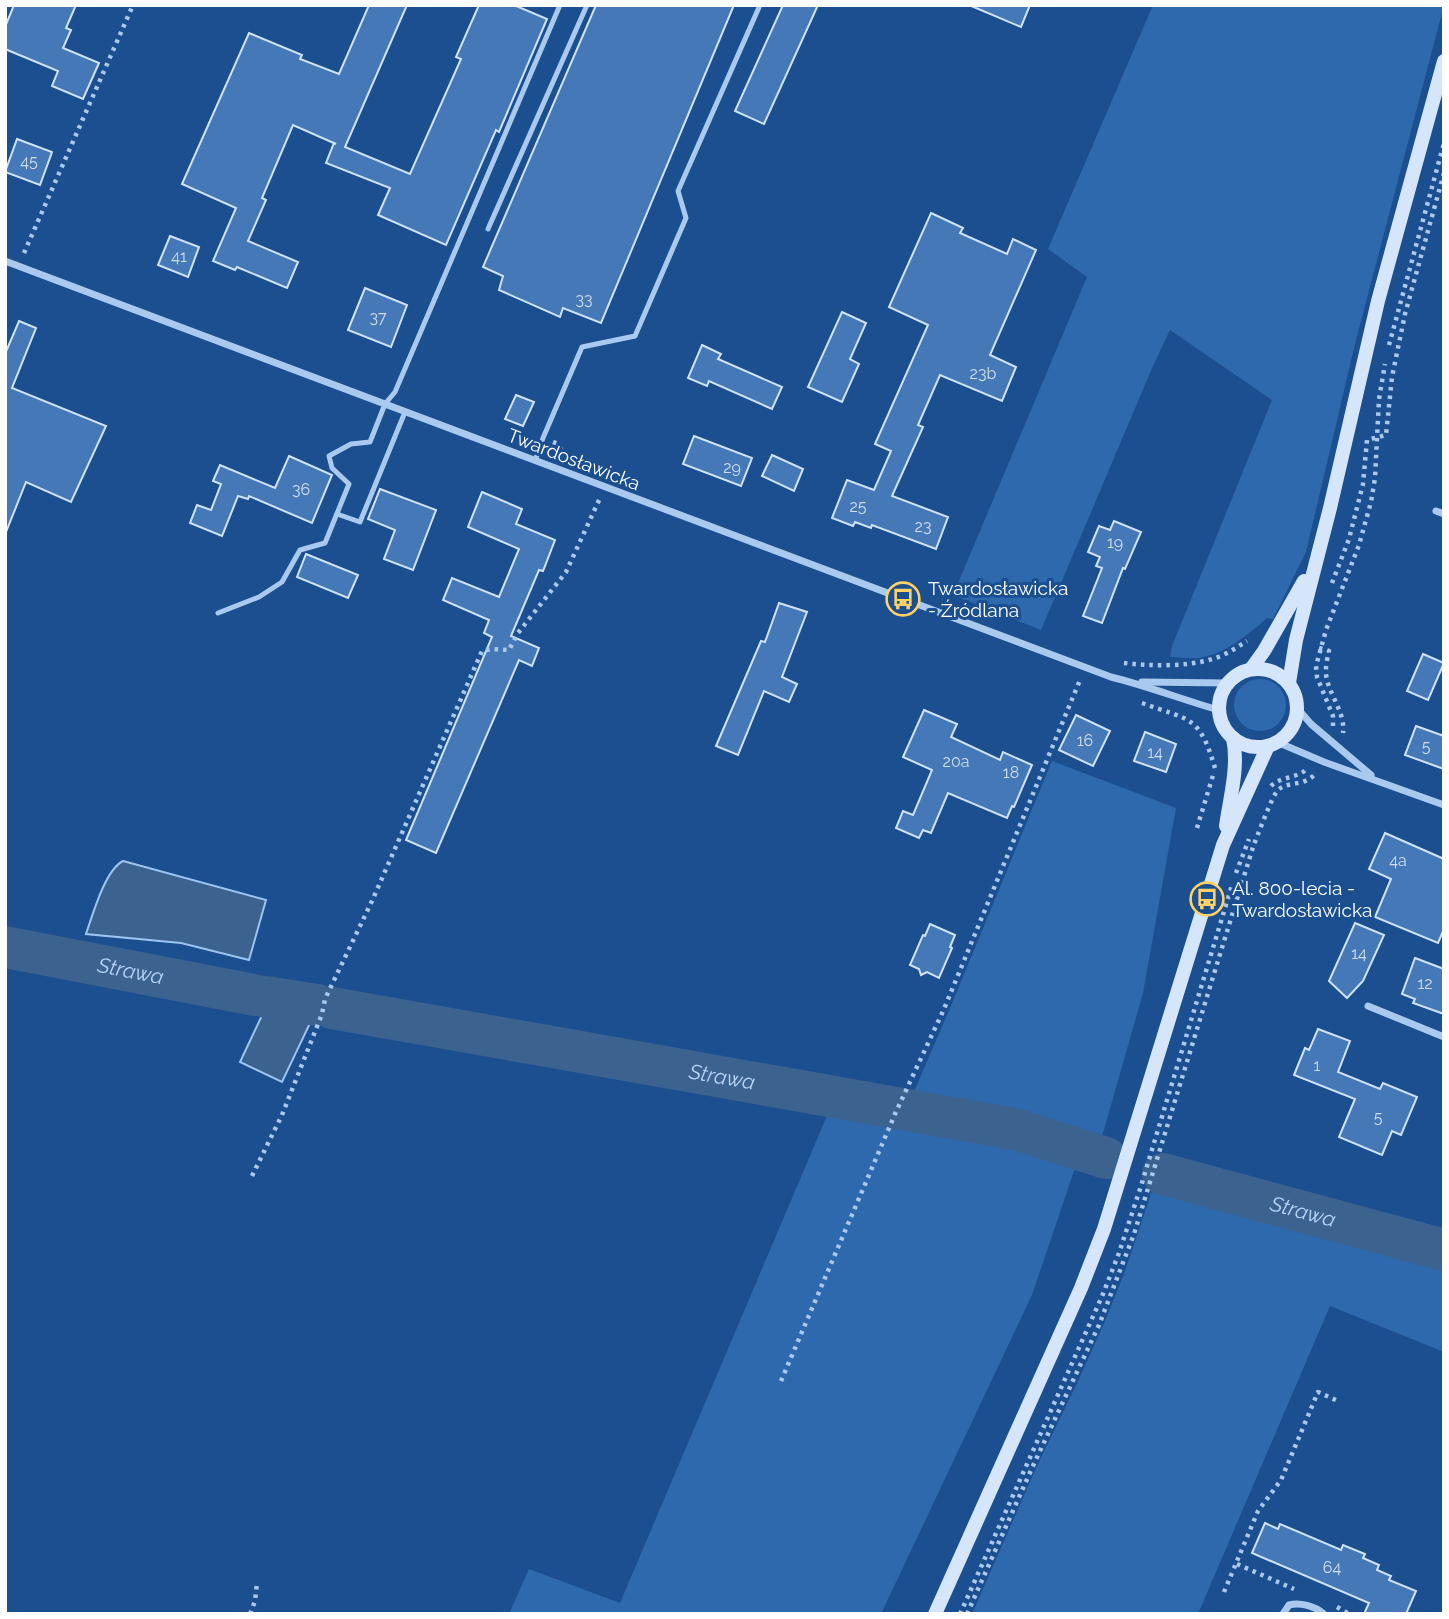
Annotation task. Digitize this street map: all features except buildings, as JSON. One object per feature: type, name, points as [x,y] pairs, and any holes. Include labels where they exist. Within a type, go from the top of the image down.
[{"type":"street","points":[[1289,683],[1296,640],[1378,301],[1444,61]]},
{"type":"street","name":"Twardosławicka","points":[[5,261],[1111,677],[1219,710]]},
{"type":"street","points":[[1251,669],[1298,594],[1318,554]]},
{"type":"street","points":[[1223,845],[1273,744],[1292,729],[1298,709],[1289,683],[1275,671],[1251,669],[1234,676],[1222,691],[1219,710],[1223,726],[1233,738],[1248,746],[1273,744],[1444,805]]},
{"type":"street","name":"Twardosławicka","points":[[1134,682],[1227,683]]},
{"type":"street","points":[[1298,709],[1311,724],[1377,780]]},
{"type":"street","points":[[935,1614],[1081,1288],[1104,1229],[1223,845],[1235,757],[1233,738]]},
{"type":"street","points":[[1368,1006],[1444,1037]]},
{"type":"street","points":[[1283,1614],[1289,1605],[1295,1603],[1320,1610],[1324,1614]]},
{"type":"lane","points":[[218,613],[259,597],[282,582],[300,550],[326,543],[349,484],[332,468],[329,456],[351,444],[370,442],[385,404],[395,392],[560,5]]},
{"type":"lane","points":[[488,229],[587,5]]},
{"type":"lane","points":[[535,461],[582,347],[635,336],[686,218],[678,191],[760,5]]},
{"type":"lane","points":[[337,514],[360,522],[405,412]]},
{"type":"path","points":[[19,267],[133,5]]},
{"type":"path","points":[[1330,587],[1349,539],[1363,484],[1367,440],[1386,435],[1392,377],[1405,314],[1444,173]]},
{"type":"path","points":[[543,438],[559,444],[564,456]]},
{"type":"path","points":[[252,1176],[282,1115],[326,999],[482,650],[509,650],[518,633],[566,572],[605,488]]},
{"type":"path","points":[[1113,661],[1161,664],[1213,659],[1266,628],[1275,632]]},
{"type":"path","points":[[1296,640],[1329,651],[1325,669],[1327,678],[1343,719],[1343,733],[1351,740]]},
{"type":"path","points":[[781,1381],[895,1114],[944,1009],[1085,667]]},
{"type":"path","points":[[1276,792],[1287,786],[1308,782],[1324,762]]},
{"type":"path","points":[[1197,828],[1216,768]]},
{"type":"path","points":[[1224,1592],[1258,1511],[1281,1480],[1318,1392],[1338,1401]]},
{"type":"path","points":[[250,1614],[257,1583]]},
{"type":"shaded area","points":[[1153,5],[1444,5],[1355,344],[1306,552],[1273,619],[1267,618],[1227,648],[1196,658],[1170,657],[1172,646],[1272,400],[1170,330],[1041,630],[953,595],[1087,277],[1048,249]]},
{"type":"shaded area","points":[[1260,679],[1279,686],[1286,705],[1279,724],[1260,731],[1241,724],[1234,705],[1241,686]]},
{"type":"shaded area","points":[[1052,761],[1176,808],[1143,993],[1099,1147],[1058,1133],[910,1101]]},
{"type":"shaded area","points":[[123,861],[266,900],[249,960],[181,943],[86,934],[105,883]]},
{"type":"shaded area","points":[[265,1009],[312,1019],[282,1082],[240,1062]]},
{"type":"shaded area","points":[[829,1111],[1004,1140],[1076,1165],[1032,1295],[881,1614],[509,1614],[529,1569],[620,1603]]},
{"type":"shaded area","points":[[1154,1185],[1166,1191],[1444,1264],[1444,1352],[1330,1306],[1198,1614],[972,1614],[1105,1321]]},
{"type":"waterway","name":"Strawa","points":[[5,947],[254,995]]},
{"type":"waterway","name":"Strawa","points":[[266,997],[317,1005]]},
{"type":"waterway","name":"Strawa","points":[[332,1008],[1015,1129],[1106,1158]]},
{"type":"waterway","name":"Strawa","points":[[1163,1174],[1444,1250]]},
{"type":"place","name":"Twardosławicka - Źródlana","points":[[903,599]]},
{"type":"place","name":"Al. 800-lecia - Twardosławicka","points":[[1207,899]]}]
